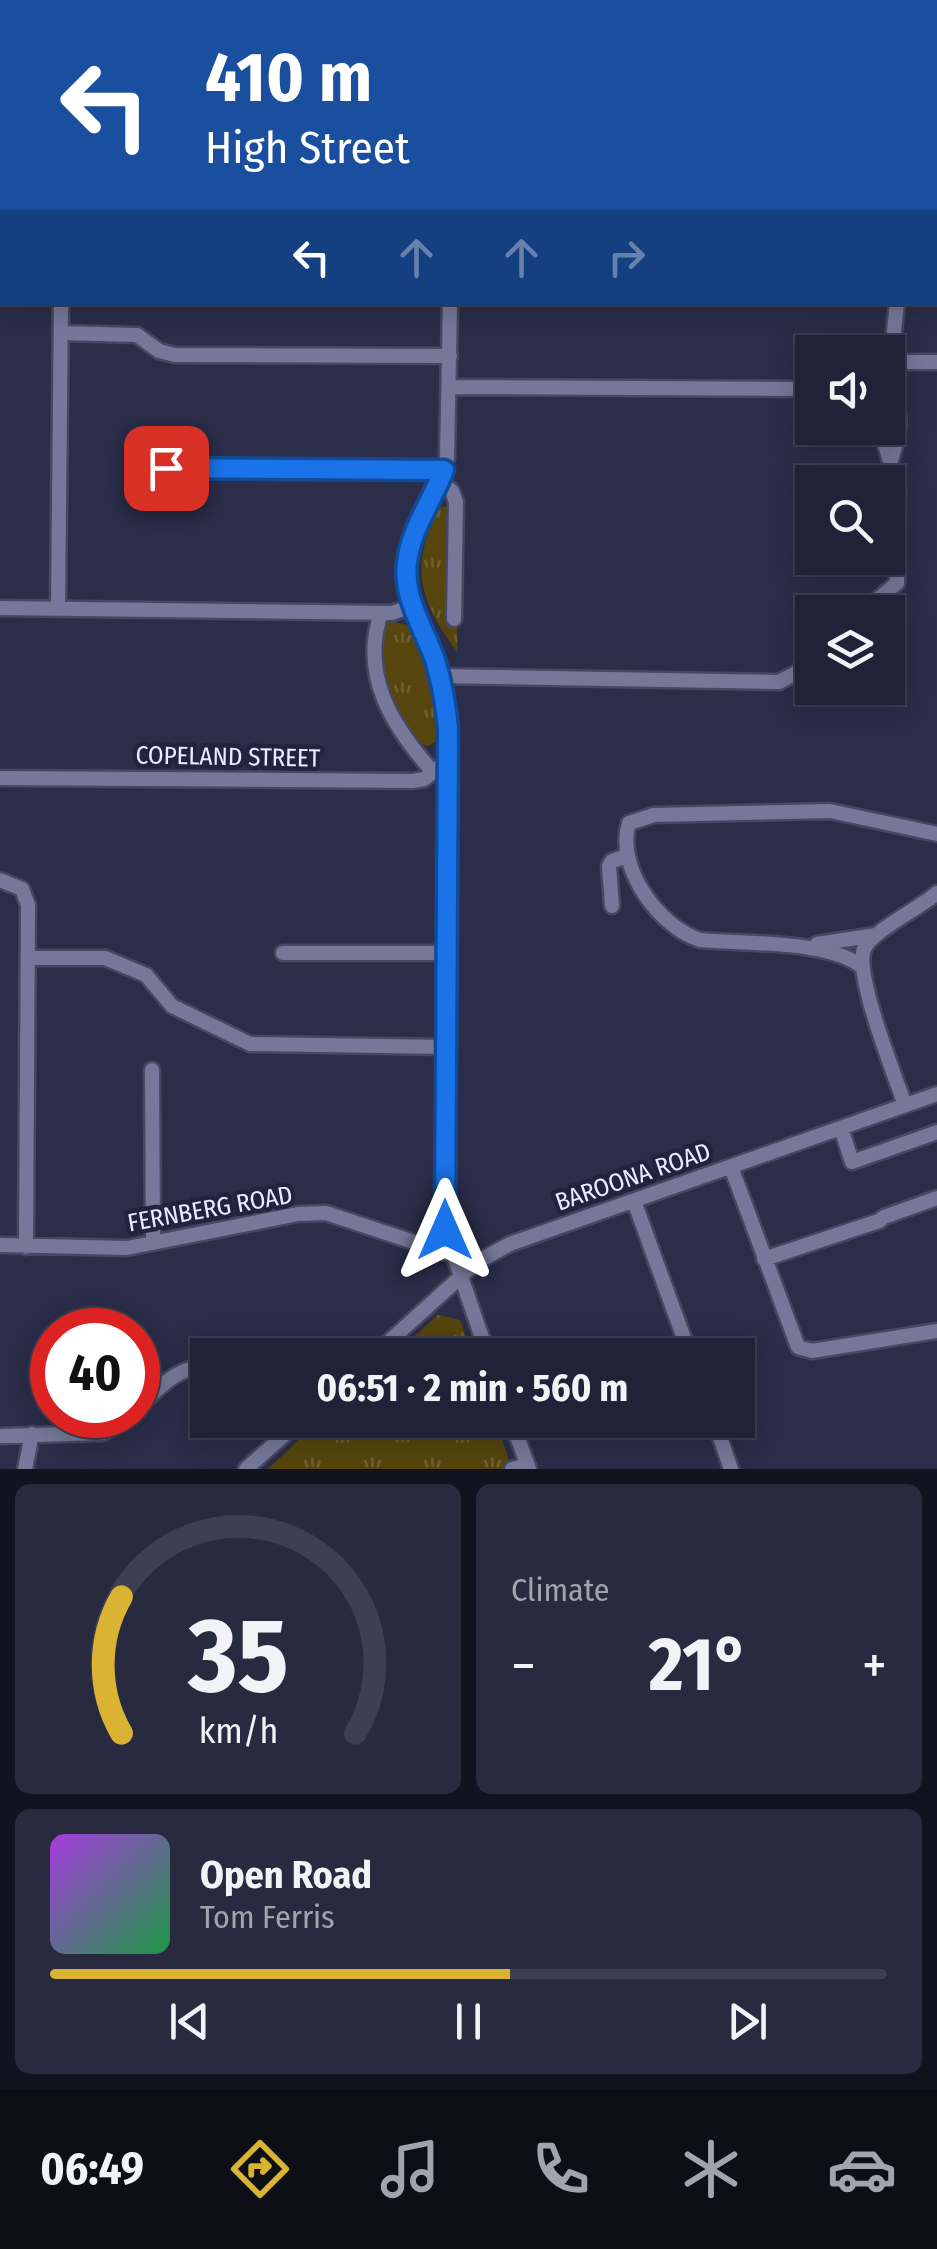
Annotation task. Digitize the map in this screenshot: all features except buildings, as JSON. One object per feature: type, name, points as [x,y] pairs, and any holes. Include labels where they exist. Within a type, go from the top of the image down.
[{"type":"street","points":[[58,608],[61,305]]},
{"type":"street","points":[[450,305],[449,444],[442,476],[408,554],[406,576],[446,708],[445,1230],[482,1338]]},
{"type":"street","points":[[893,335],[897,305]]},
{"type":"street","points":[[61,332],[137,335],[160,351],[175,355],[450,356]]},
{"type":"street","points":[[905,362],[937,362]]},
{"type":"street","points":[[449,387],[795,389]]},
{"type":"street","points":[[883,595],[896,583],[898,488],[885,445]]},
{"type":"street","points":[[890,463],[896,445]]},
{"type":"street","points":[[166,468],[442,476]]},
{"type":"street","points":[[442,476],[456,502],[454,619]]},
{"type":"street","points":[[0,608],[381,613],[412,606]]},
{"type":"street","points":[[381,613],[372,651],[381,690],[410,746],[433,772]]},
{"type":"street","points":[[439,676],[779,682],[795,674]]},
{"type":"street","name":"COPELAND STREET","points":[[0,778],[414,781],[424,779],[448,760]]},
{"type":"street","points":[[876,935],[805,946],[700,940],[671,926],[643,888],[627,856],[629,823],[654,815],[830,811],[937,834]]},
{"type":"street","points":[[612,906],[609,866],[627,856]]},
{"type":"street","points":[[0,880],[22,889],[28,906],[26,1247]]},
{"type":"street","points":[[905,1105],[872,1009],[862,966],[864,949],[876,935],[937,893]]},
{"type":"street","points":[[805,946],[850,957],[862,966]]},
{"type":"street","points":[[283,953],[447,953]]},
{"type":"street","points":[[28,958],[105,958],[146,974],[172,1006],[250,1044],[446,1046]]},
{"type":"street","points":[[152,1070],[153,1243]]},
{"type":"street","name":"BAROONA ROAD","points":[[393,1338],[480,1260],[525,1238],[937,1094]]},
{"type":"street","points":[[841,1128],[852,1162],[937,1132]]},
{"type":"street","points":[[731,1167],[794,1341],[804,1350],[937,1331]]},
{"type":"street","points":[[764,1259],[879,1222],[884,1216],[937,1198]]},
{"type":"street","points":[[634,1201],[684,1338]]},
{"type":"street","name":"FERNBERG ROAD","points":[[0,1246],[128,1248],[298,1214],[326,1212],[468,1261],[480,1260]]},
{"type":"street","points":[[160,1389],[190,1368]]},
{"type":"street","points":[[0,1436],[30,1434]]},
{"type":"street","points":[[25,1469],[31,1438]]},
{"type":"street","points":[[512,1469],[528,1467],[518,1438]]},
{"type":"street","points":[[721,1438],[732,1469]]},
{"type":"street","points":[[246,1469],[280,1439]]},
{"type":"green space","points":[[451,506],[458,653],[427,600],[422,566],[424,548],[439,507]]},
{"type":"green space","points":[[386,620],[411,626],[436,682],[439,739],[427,747],[404,724],[389,690],[382,653]]},
{"type":"green space","points":[[438,1315],[460,1320],[466,1338],[413,1338]]},
{"type":"green space","points":[[301,1438],[501,1438],[511,1466],[502,1469],[268,1469]]},
{"type":"route","points":[[166,468],[444,470],[411,544],[406,576],[412,606],[444,692],[448,729],[445,1230]]}]
